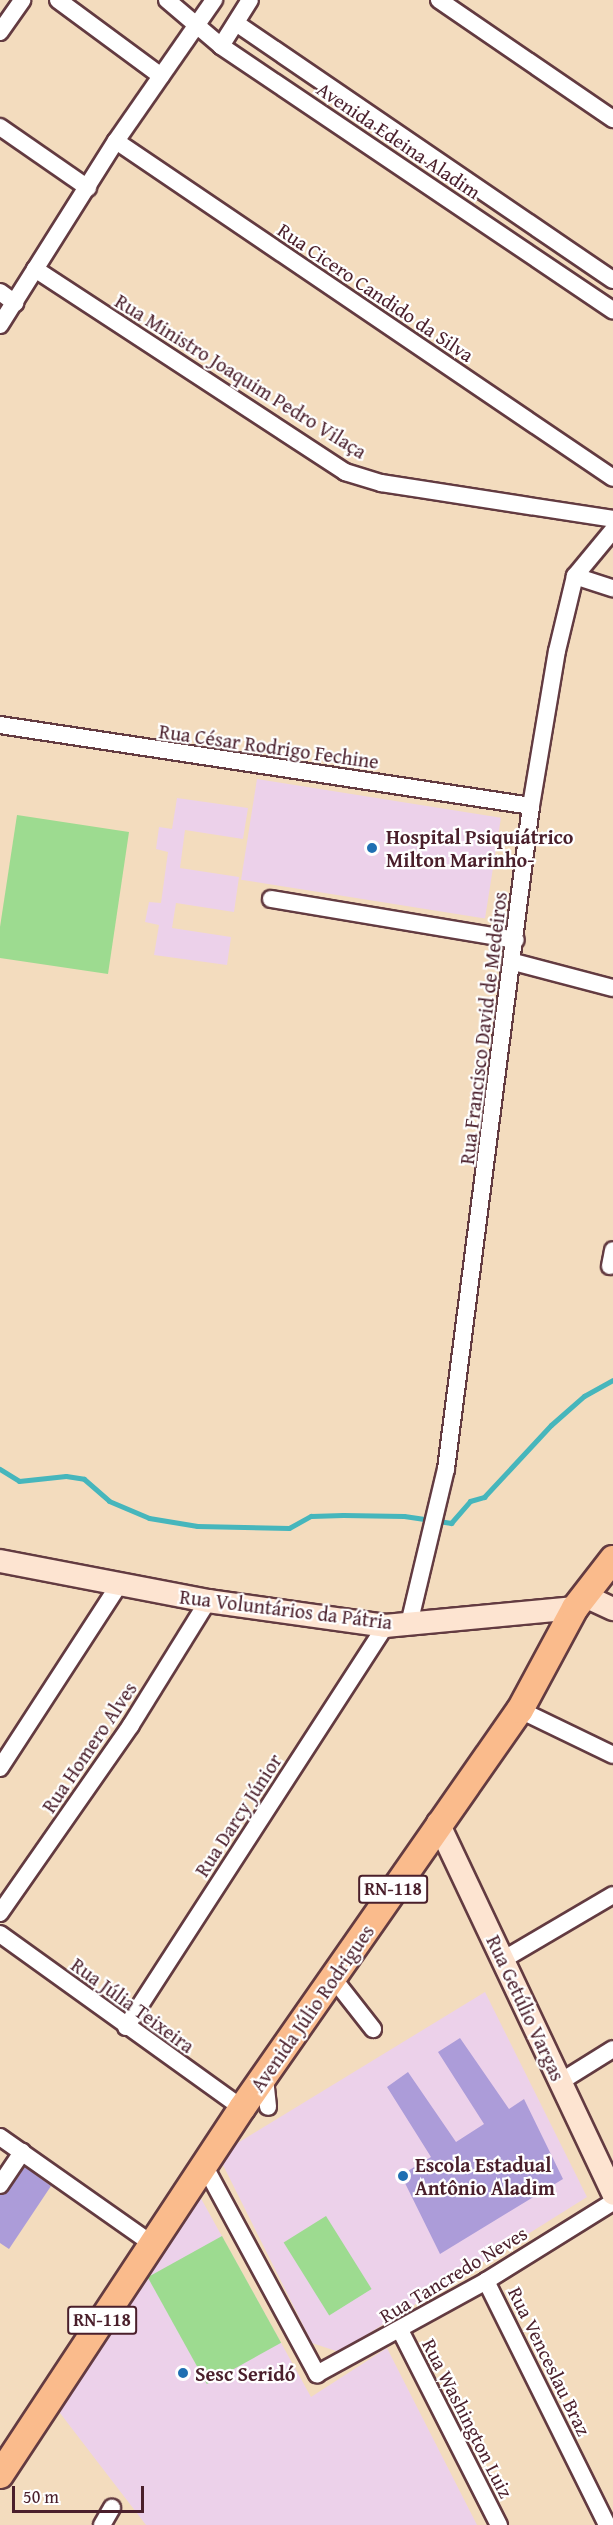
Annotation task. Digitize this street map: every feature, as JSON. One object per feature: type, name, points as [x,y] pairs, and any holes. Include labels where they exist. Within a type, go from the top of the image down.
[{"type":"main road","name":"RN-118","points":[[580,1602],[613,1558]]},
{"type":"main road","name":"Avenida Júlio Rodrigues","points":[[204,2165],[438,1823],[519,1710],[580,1602]]},
{"type":"main road","name":"RN-118","points":[[0,2475],[204,2165]]},
{"type":"street","points":[[0,32],[22,0]]},
{"type":"street","points":[[58,0],[161,76]]},
{"type":"street","name":"Avenida Edeina Aladim","points":[[167,0],[198,24],[221,46],[613,310]]},
{"type":"street","points":[[0,325],[116,141],[214,0]]},
{"type":"street","points":[[221,46],[250,0]]},
{"type":"street","points":[[439,0],[613,118]]},
{"type":"street","name":"Avenida Edeina Aladim","points":[[236,23],[613,280]]},
{"type":"street","points":[[354,135],[369,114]]},
{"type":"street","points":[[0,127],[88,188]]},
{"type":"street","name":"Rua Cicero Candido da Silva","points":[[116,141],[613,478]]},
{"type":"street","name":"Rua Ministro Joaquim Pedro Vilaça","points":[[34,269],[345,471],[381,483],[613,519]]},
{"type":"street","points":[[598,300],[613,280]]},
{"type":"street","points":[[0,292],[15,303]]},
{"type":"street","name":"Rua Francisco David de Medeiros","points":[[409,1624],[437,1510],[451,1436],[514,962],[531,806],[565,606],[575,576],[613,530]]},
{"type":"street","points":[[575,576],[613,588]]},
{"type":"street","name":"Rua César Rodrigo Fechine","points":[[0,725],[531,806]]},
{"type":"street","points":[[272,899],[516,940]]},
{"type":"street","points":[[514,962],[613,988]]},
{"type":"street","name":"Rua Voluntários da Pátria","points":[[0,1561],[208,1601],[385,1626],[580,1602]]},
{"type":"street","points":[[0,1768],[119,1585]]},
{"type":"street","name":"Rua Homero Alves","points":[[0,1913],[131,1725],[208,1601]]},
{"type":"street","points":[[580,1602],[613,1609]]},
{"type":"street","name":"Rua Darcy Júnior","points":[[126,2027],[385,1626]]},
{"type":"street","points":[[519,1710],[613,1755]]},
{"type":"street","name":"Rua Getúlio Vargas","points":[[438,1823],[613,2194]]},
{"type":"street","points":[[504,1959],[613,1895]]},
{"type":"street","name":"Rua Júlia Teixeira","points":[[0,1934],[126,2027],[242,2108]]},
{"type":"street","points":[[333,1978],[373,2029]]},
{"type":"street","points":[[560,2082],[613,2049]]},
{"type":"street","points":[[265,2078],[268,2107]]},
{"type":"street","points":[[0,2137],[152,2244]]},
{"type":"street","points":[[0,2186],[22,2152]]},
{"type":"street","name":"Rua Tancredo Neves","points":[[204,2165],[312,2370],[321,2373],[486,2281],[613,2202]]},
{"type":"street","name":"Rua Venceslau Braz","points":[[486,2281],[607,2525]]},
{"type":"street","name":"Rua Washington Luiz","points":[[400,2330],[499,2525]]},
{"type":"street","points":[[102,2525],[112,2508]]},
{"type":"shaded area","name":"Hospital Psiquiátrico Milton Marinho-","points":[[257,779],[501,818],[485,918],[241,880]]},
{"type":"shaded area","points":[[177,798],[248,808],[243,839],[185,830],[180,868],[239,877],[234,912],[176,903],[172,928],[231,937],[227,965],[154,955],[159,925],[145,922],[149,902],[161,903],[168,852],[156,849],[159,827],[172,829]]},
{"type":"shaded area","name":"Escola Estadual Antônio Aladim","points":[[485,1992],[587,2197],[339,2352],[312,2343],[218,2155]]},
{"type":"shaded area","name":"Sesc Seridó","points":[[193,2184],[311,2397],[387,2348],[477,2525],[146,2525],[50,2400]]},
{"type":"green space","points":[[17,815],[129,832],[108,974],[0,958],[0,927]]},
{"type":"green space","points":[[326,2216],[372,2289],[329,2315],[284,2242]]},
{"type":"green space","points":[[222,2236],[281,2343],[207,2384],[148,2277]]},
{"type":"building","points":[[460,2038],[509,2109],[524,2099],[563,2179],[440,2254],[401,2175],[431,2157],[387,2087],[408,2072],[456,2142],[484,2124],[438,2052]]},
{"type":"building","points":[[25,2167],[51,2186],[9,2249],[0,2243],[0,2195],[8,2191]]},
{"type":"waterway","points":[[0,1469],[19,1481],[66,1476],[84,1479],[109,1501],[149,1518],[197,1526],[289,1528],[311,1516],[343,1515],[404,1516],[451,1523],[470,1501],[484,1497],[551,1425],[584,1396],[613,1380]]},
{"type":"place","name":"Hospital Psiquiátrico Milton Marinho-","points":[[372,848]]},
{"type":"place","name":"Escola Estadual Antônio Aladim","points":[[403,2176]]},
{"type":"place","name":"Sesc Seridó","points":[[183,2373]]}]
